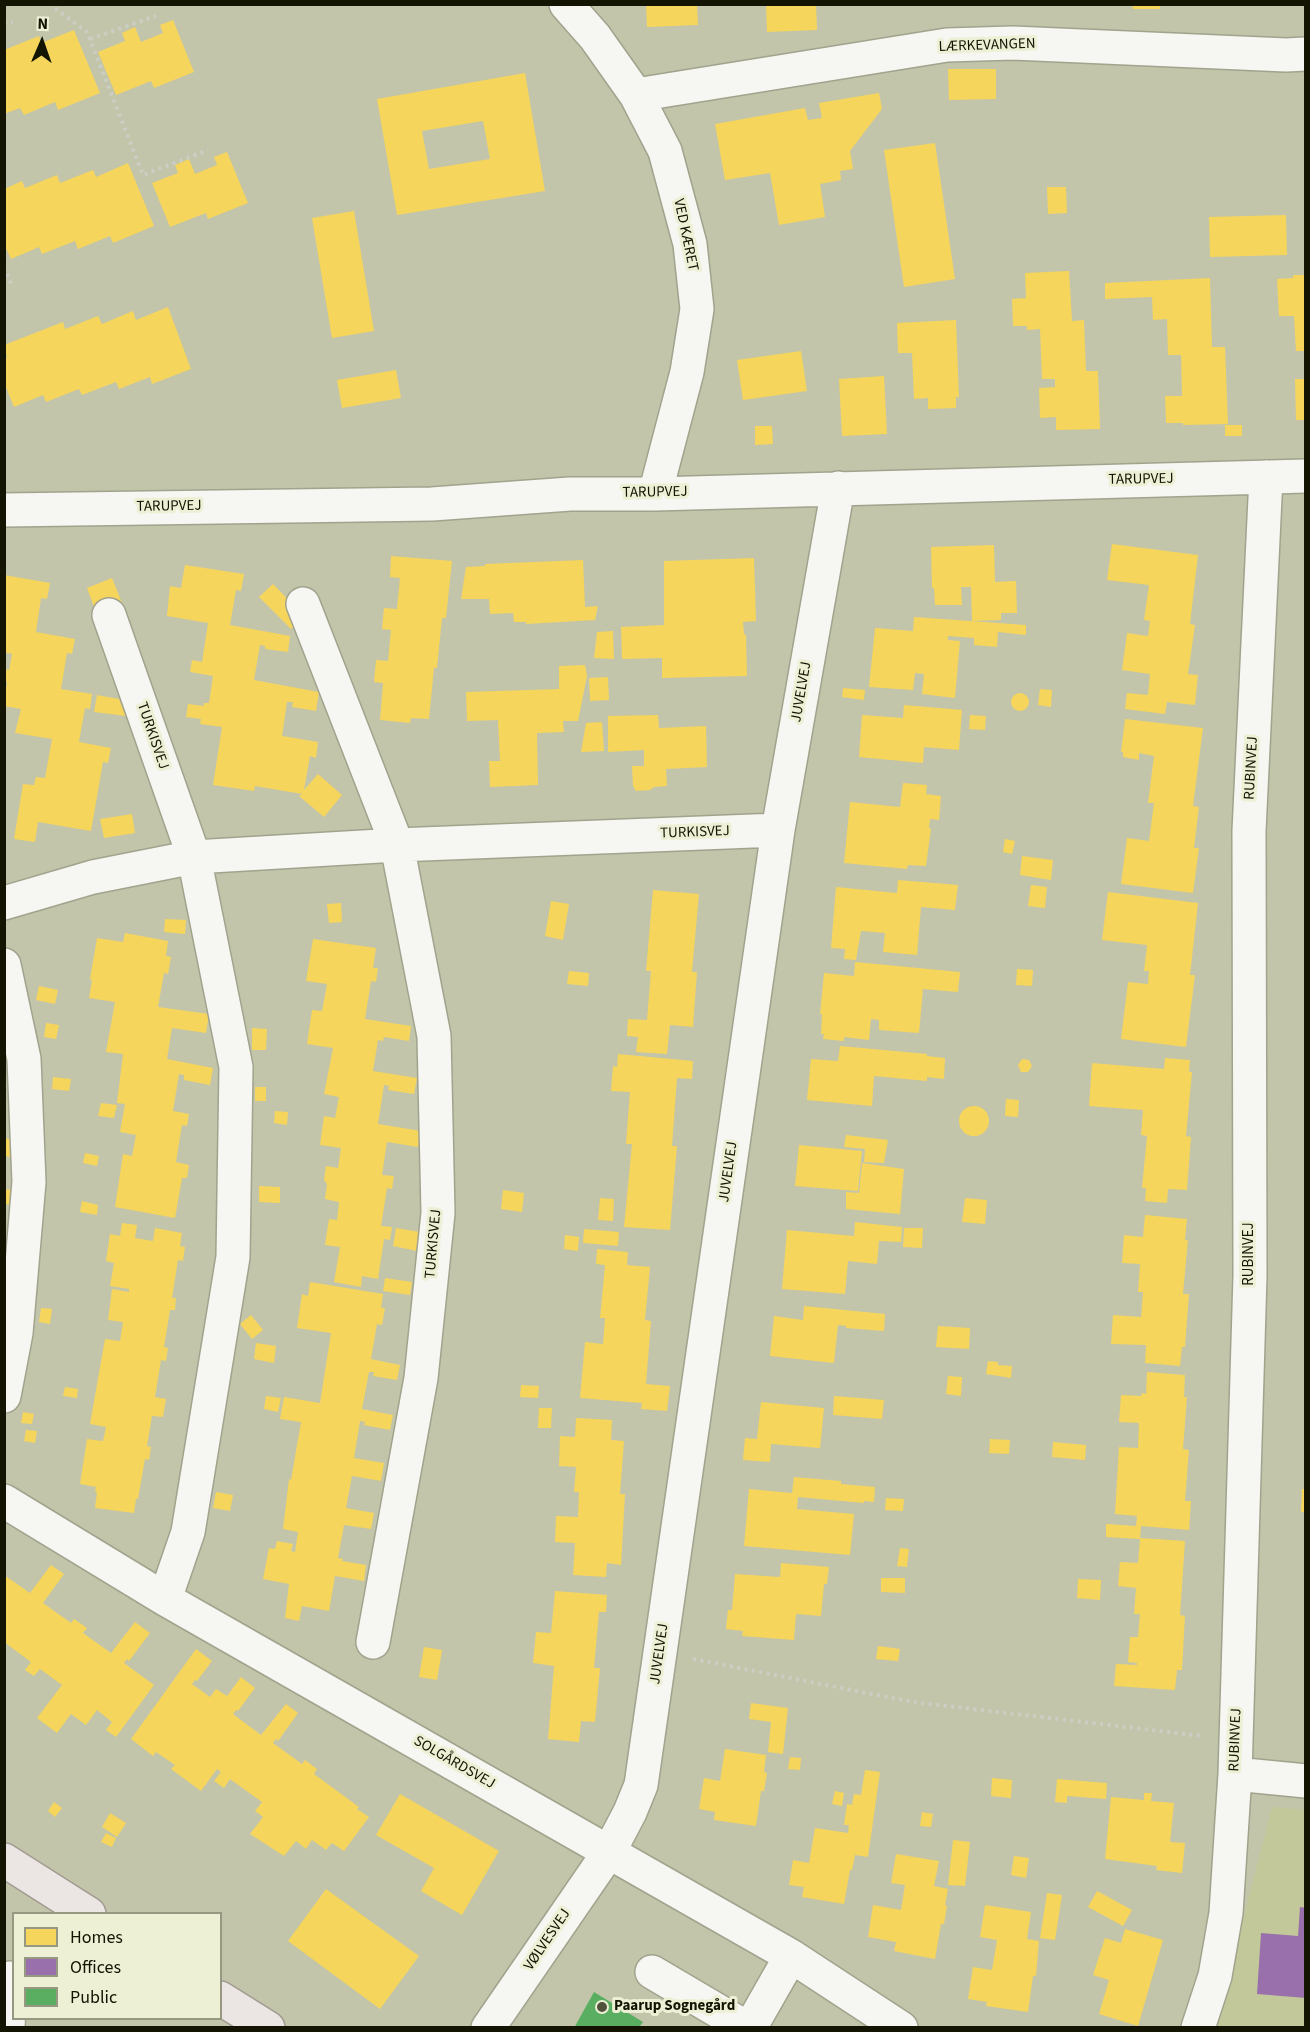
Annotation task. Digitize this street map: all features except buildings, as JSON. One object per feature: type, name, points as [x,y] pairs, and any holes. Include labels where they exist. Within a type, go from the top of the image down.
[{"type":"main road","points":[[4,1860],[86,1912]]},
{"type":"main road","points":[[222,1999],[267,2028]]},
{"type":"street","name":"VED KÆRET","points":[[566,4],[595,37],[636,95],[664,152],[690,244],[697,309],[687,372],[655,494]]},
{"type":"street","name":"LÆRKEVANGEN","points":[[636,95],[947,45],[1013,43],[1305,54]]},
{"type":"street","name":"TARUPVEJ","points":[[4,510],[432,504],[570,494],[655,494],[1305,476]]},
{"type":"street","name":"RUBINVEJ","points":[[1198,2028],[1215,1976],[1226,1913],[1235,1774],[1250,1276],[1249,831],[1266,477]]},
{"type":"street","name":"JUVELVEJ","points":[[609,1852],[641,1785],[778,830],[838,488]]},
{"type":"street","name":"TURKISVEJ","points":[[303,604],[397,845],[435,1036],[438,1213],[421,1378],[373,1642]]},
{"type":"street","name":"TURKISVEJ","points":[[109,615],[194,857],[236,1067],[233,1257],[188,1532],[165,1599]]},
{"type":"street","name":"TURKISVEJ","points":[[4,903],[93,877],[194,857],[397,845],[778,830]]},
{"type":"street","points":[[4,965],[24,1059],[29,1182],[16,1333],[4,1396]]},
{"type":"street","name":"SOLGÅRDSVEJ","points":[[4,1501],[165,1599],[791,1956],[902,2028]]},
{"type":"street","points":[[1235,1774],[1305,1781]]},
{"type":"street","name":"VØLVESVEJ","points":[[488,2028],[609,1852]]},
{"type":"street","points":[[652,1972],[749,2028],[791,1956]]},
{"type":"street","points":[[8,2028],[10,1978]]},
{"type":"path","points":[[50,4],[87,32],[143,175],[208,150]]},
{"type":"path","points":[[90,39],[156,15]]},
{"type":"path","points":[[4,23],[13,22]]},
{"type":"path","points":[[4,267],[12,286]]},
{"type":"path","points":[[660,1653],[913,1702],[1236,1740]]},
{"type":"shaded area","points":[[1272,1807],[1305,1810],[1305,2027],[1212,2028],[1228,1978]]},
{"type":"place","name":"Paarup Sognegård","points":[[602,2007]]}]
